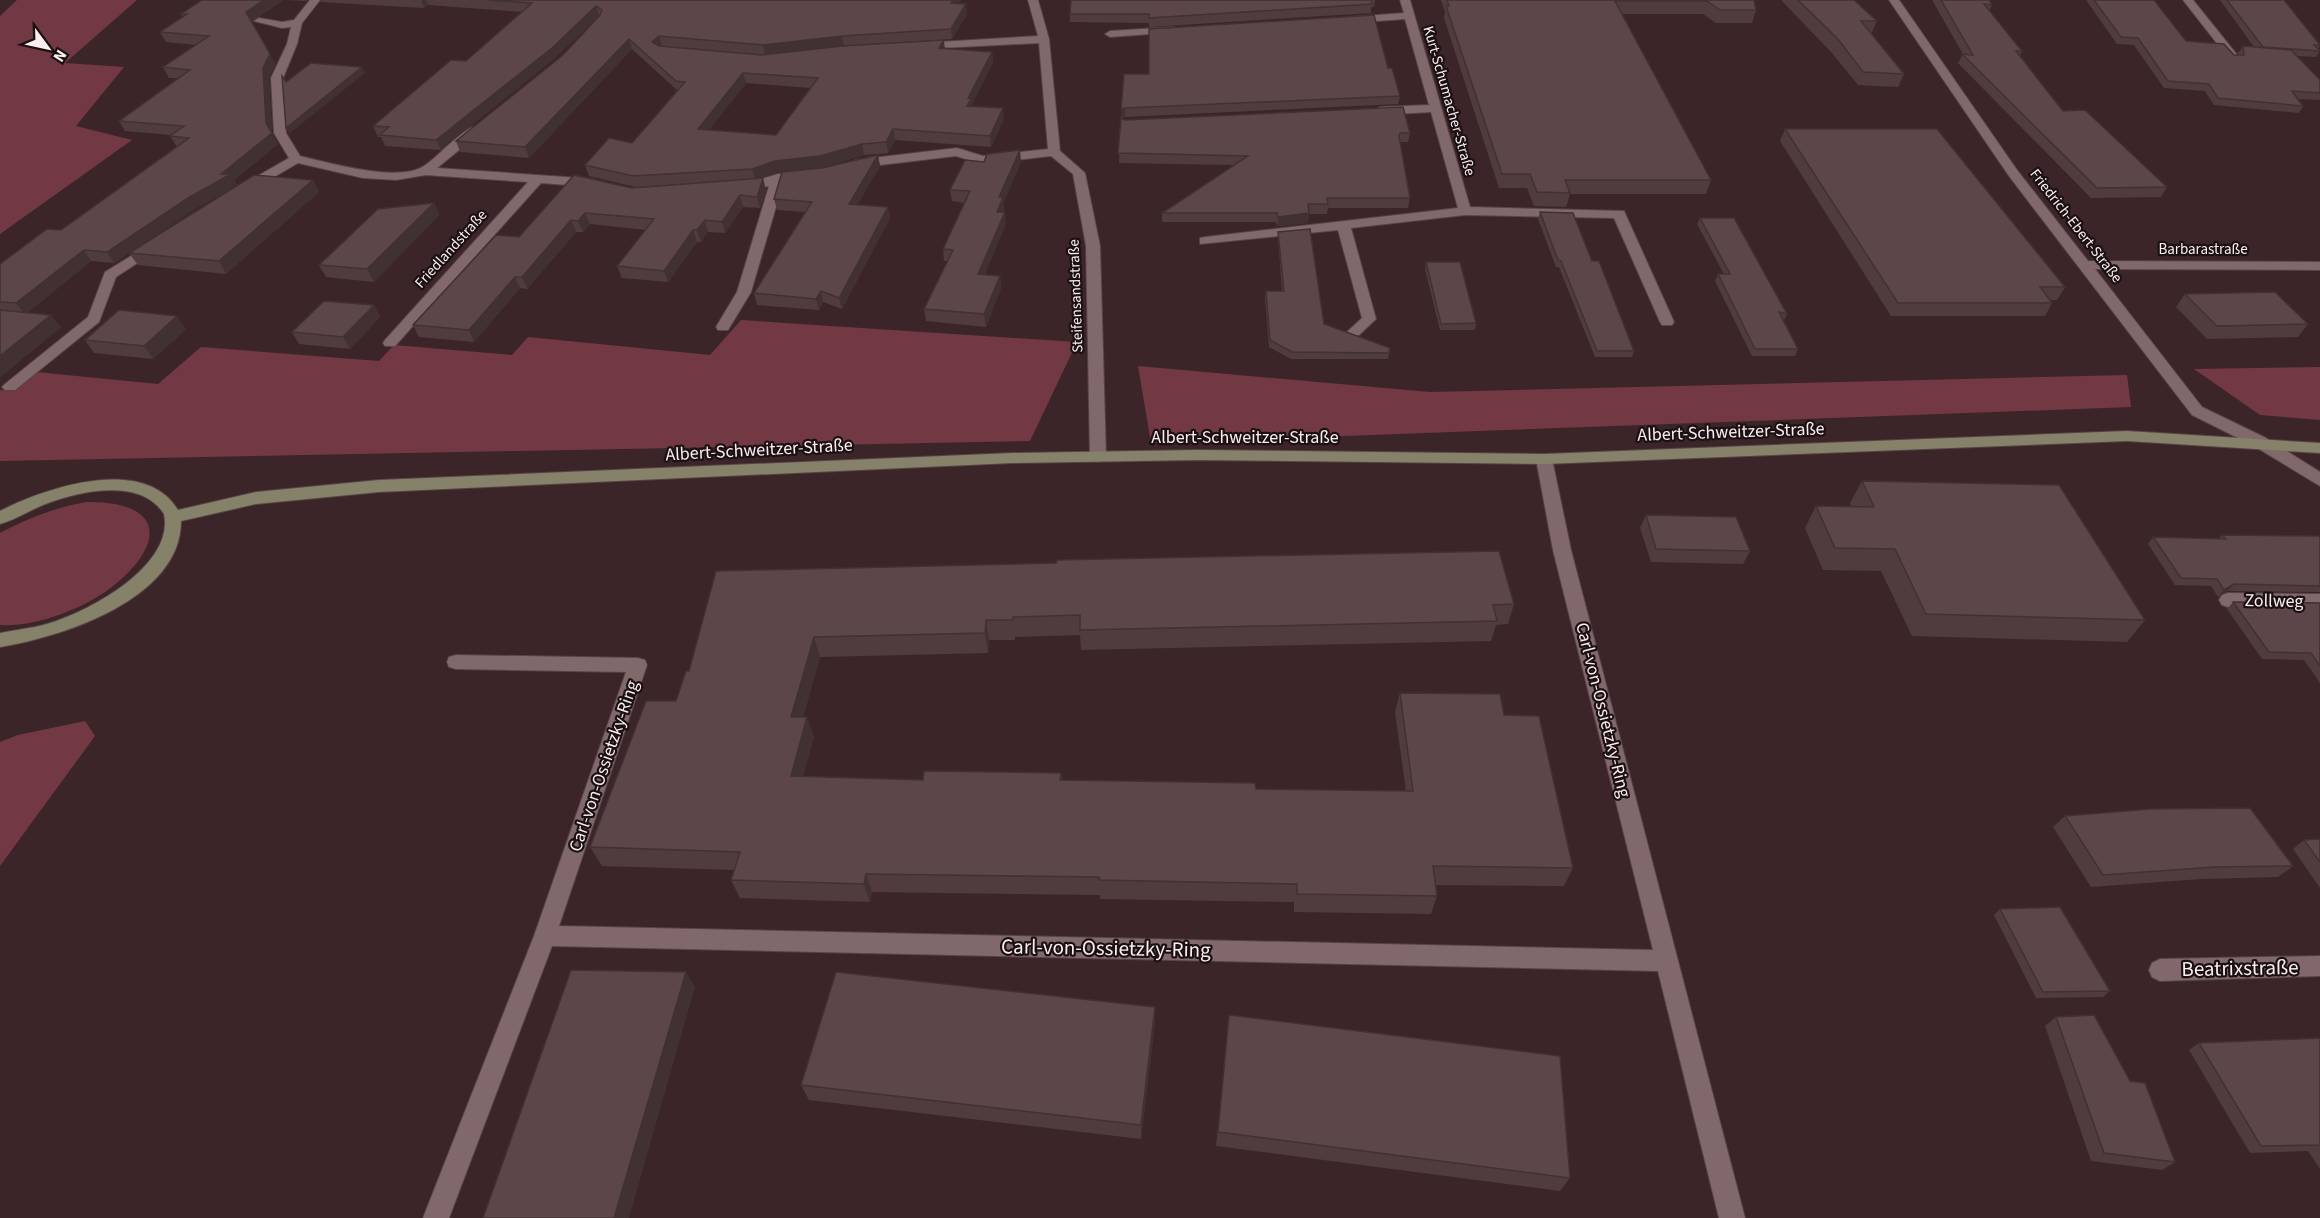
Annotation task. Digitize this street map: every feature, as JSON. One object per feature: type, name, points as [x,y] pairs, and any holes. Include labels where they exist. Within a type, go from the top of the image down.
[{"type":"street","points":[[296,159],[280,133],[277,78],[297,23],[315,0]]},
{"type":"street","points":[[844,167],[865,161],[957,152],[982,160],[1054,152],[1044,39],[1033,0]]},
{"type":"street","name":"Kurt-Schumacher-Straße","points":[[1406,0],[1408,16],[1465,211]]},
{"type":"street","name":"Friedrich-Ebert-Straße","points":[[1894,0],[2013,173],[2197,411],[2260,442]]},
{"type":"street","points":[[2188,0],[2234,58]]},
{"type":"street","points":[[1337,20],[1408,16]]},
{"type":"street","points":[[259,21],[282,25],[297,23]]},
{"type":"street","points":[[1110,34],[1181,30]]},
{"type":"street","points":[[913,47],[1044,39]]},
{"type":"street","points":[[1363,112],[1435,108]]},
{"type":"street","points":[[426,171],[489,120]]},
{"type":"street","name":"Steifensandstraße","points":[[1054,152],[1079,173],[1093,246],[1098,456]]},
{"type":"street","points":[[230,198],[296,159],[363,174],[396,176],[426,171],[585,180],[604,186]]},
{"type":"street","points":[[724,188],[757,186],[778,178],[812,174]]},
{"type":"street","points":[[723,327],[744,292],[778,178]]},
{"type":"street","name":"Friedlandstraße","points":[[390,343],[538,179]]},
{"type":"street","points":[[1205,241],[1344,227],[1465,211],[1619,214],[1667,322]]},
{"type":"street","points":[[1344,227],[1369,319],[1354,332]]},
{"type":"street","points":[[10,387],[93,319],[110,275],[165,239]]},
{"type":"street","name":"Barbarastraße","points":[[2085,265],[2320,266]]},
{"type":"street","name":"Albert-Schweitzer-Straße","points":[[174,517],[256,498],[379,486],[1098,456],[1544,459],[2127,436],[2260,442],[2320,448]]},
{"type":"street","points":[[2260,442],[2320,480]]},
{"type":"street","name":"Carl-von-Ossietzky-Ring","points":[[1544,459],[1562,550],[1732,1218]]},
{"type":"street","points":[[0,518],[39,500],[78,490],[113,486],[142,490],[163,500],[174,517],[172,537],[164,553],[137,584],[106,606],[71,623],[33,635],[0,640]]},
{"type":"street","name":"Zollweg","points":[[2228,600],[2320,601]]},
{"type":"street","name":"Carl-von-Ossietzky-Ring","points":[[436,1218],[545,936],[638,665],[456,662]]},
{"type":"street","name":"Carl-von-Ossietzky-Ring","points":[[545,936],[1667,961]]},
{"type":"street","name":"Beatrixstraße","points":[[2160,970],[2320,966]]},
{"type":"shaded area","points":[[17,0],[137,0],[65,63],[124,67],[76,126],[132,140],[0,234],[0,16]]},
{"type":"shaded area","points":[[741,320],[1077,342],[1030,441],[0,461],[0,390],[14,391],[36,372],[158,384],[201,347],[379,361],[394,345],[512,355],[528,337],[710,355]]},
{"type":"shaded area","points":[[1138,366],[1430,392],[2127,375],[2131,407],[1151,443]]},
{"type":"shaded area","points":[[2320,367],[2320,420],[2260,415],[2194,369]]},
{"type":"shaded area","points":[[86,502],[114,504],[133,510],[145,519],[150,531],[147,545],[139,560],[105,592],[82,605],[41,620],[0,625],[0,533],[42,514]]},
{"type":"shaded area","points":[[85,721],[95,736],[0,866],[0,742],[18,735]]},
{"type":"building","points":[[202,0],[264,0],[246,12],[270,54],[263,68],[266,123],[272,133],[221,174],[231,174],[188,198],[107,252],[84,250],[16,303],[0,302],[0,264],[47,229],[61,230],[189,138],[170,136],[184,126],[119,121],[190,70],[163,67],[209,36],[160,32],[187,14],[181,14]]},
{"type":"building","points":[[489,0],[953,0],[951,3],[966,4],[951,29],[842,36],[763,45],[659,36],[652,42],[659,46],[762,55],[842,46],[944,40],[939,48],[992,52],[968,98],[971,99],[967,106],[1003,108],[990,136],[893,129],[886,142],[862,144],[820,156],[775,161],[752,169],[633,176],[585,165],[609,138],[632,143],[685,82],[676,81],[629,39],[525,147],[456,141],[563,55],[600,15],[602,10],[596,6],[552,48],[436,140],[380,135],[389,127],[373,126],[451,60],[466,61],[532,3]],"holes":[[[743,73],[818,78],[776,135],[698,129]]]},
{"type":"building","points":[[1071,0],[1371,0],[1372,4],[1149,18],[1149,14],[1070,14]]},
{"type":"building","points":[[1447,0],[1754,0],[1756,10],[1720,10],[1707,1],[1615,1],[1711,180],[1565,180],[1570,193],[1537,192],[1530,174],[1502,174],[1446,6],[1449,6]]},
{"type":"building","points":[[1798,0],[1854,0],[1877,21],[1861,21],[1904,74],[1863,72],[1838,39]]},
{"type":"building","points":[[1941,0],[1989,0],[1992,5],[1984,4],[2022,51],[2016,51],[2063,111],[2085,110],[2167,187],[2097,188],[1962,54],[1973,55]]},
{"type":"building","points":[[2094,0],[2154,0],[2186,41],[2224,44],[2234,55],[2244,55],[2243,46],[2291,50],[2320,80],[2320,93],[2292,91],[2303,106],[2218,98],[2209,84],[2168,81],[2138,38],[2121,37]]},
{"type":"building","points":[[2227,0],[2284,0],[2320,45],[2314,45],[2320,51],[2263,47]]},
{"type":"building","points":[[1374,15],[1388,68],[1392,68],[1400,96],[1121,110],[1124,74],[1149,74],[1149,29]]},
{"type":"building","points":[[311,63],[362,67],[286,128],[282,76],[286,82]]},
{"type":"building","points":[[1403,107],[1410,133],[1400,133],[1399,136],[1410,198],[1327,198],[1328,204],[1308,204],[1309,213],[1278,217],[1277,213],[1162,213],[1248,156],[1118,153],[1121,118],[1125,120]]},
{"type":"building","points":[[1785,129],[1937,129],[2065,287],[2040,287],[2052,303],[1898,303]]},
{"type":"building","points":[[1020,150],[999,197],[1003,197],[997,212],[1005,212],[978,274],[1000,276],[984,314],[924,309],[953,250],[943,249],[970,191],[950,190],[965,160],[984,162],[987,154]]},
{"type":"building","points":[[878,155],[849,204],[888,207],[839,298],[821,291],[816,299],[754,293],[812,202],[774,199],[782,172],[822,168]]},
{"type":"building","points":[[254,175],[313,180],[219,261],[129,253]]},
{"type":"building","points":[[574,175],[632,188],[763,178],[757,197],[740,195],[722,222],[705,220],[697,230],[693,230],[664,271],[617,266],[654,219],[585,213],[578,221],[571,220],[522,277],[515,277],[469,330],[413,325],[496,235],[519,237]]},
{"type":"building","points":[[434,203],[367,269],[319,265],[378,209]]},
{"type":"building","points":[[1540,212],[1573,213],[1592,261],[1599,261],[1634,351],[1597,351]]},
{"type":"building","points":[[1700,218],[1734,218],[1787,314],[1779,312],[1798,349],[1755,349],[1718,274],[1730,274]]},
{"type":"building","points":[[1310,229],[1324,324],[1390,348],[1389,353],[1292,352],[1270,340],[1266,291],[1284,291],[1278,232]]},
{"type":"building","points":[[1426,262],[1460,262],[1476,323],[1441,324]]},
{"type":"building","points":[[2275,292],[2308,324],[2217,326],[2185,294]]},
{"type":"building","points":[[324,301],[374,305],[343,337],[292,332]]},
{"type":"building","points":[[0,310],[51,315],[0,356]]},
{"type":"building","points":[[119,310],[177,316],[144,346],[85,340]]},
{"type":"building","points":[[1862,481],[2059,485],[2145,620],[1926,614],[1895,549],[1835,548],[1816,506],[1874,507]]},
{"type":"building","points":[[1646,515],[1736,517],[1750,551],[1656,549]]},
{"type":"building","points":[[2222,535],[2320,536],[2320,586],[2234,584],[2224,590],[2217,579],[2181,578],[2153,537],[2226,539]]},
{"type":"building","points":[[1499,551],[1514,604],[1493,605],[1497,621],[1080,630],[1080,615],[986,620],[985,633],[814,637],[791,717],[807,717],[791,776],[923,780],[924,771],[1061,773],[1060,780],[1255,783],[1256,789],[1413,791],[1400,693],[1500,694],[1504,715],[1539,716],[1573,868],[1433,866],[1437,896],[1297,894],[1297,884],[1099,880],[1099,877],[866,874],[864,884],[731,880],[740,852],[590,847],[646,701],[676,701],[686,671],[689,671],[716,571],[1056,563],[1057,560]]},
{"type":"building","points":[[2233,602],[2320,603],[2320,666],[2311,653],[2269,652]]},
{"type":"building","points":[[2250,808],[2293,866],[2215,867],[2103,875],[2065,816],[2150,809]]},
{"type":"building","points":[[2320,839],[2320,862],[2304,840]]},
{"type":"building","points":[[2060,907],[2110,991],[2043,992],[2000,909]]},
{"type":"building","points":[[571,970],[686,972],[614,1218],[483,1218]]},
{"type":"building","points":[[836,972],[1155,1007],[1141,1125],[801,1085]]},
{"type":"building","points":[[1229,1015],[1560,1056],[1570,1178],[1218,1132]]},
{"type":"building","points":[[2094,1015],[2130,1081],[2145,1083],[2175,1162],[2104,1153],[2056,1017]]},
{"type":"building","points":[[2320,1038],[2320,1145],[2261,1146],[2199,1043]]}]
